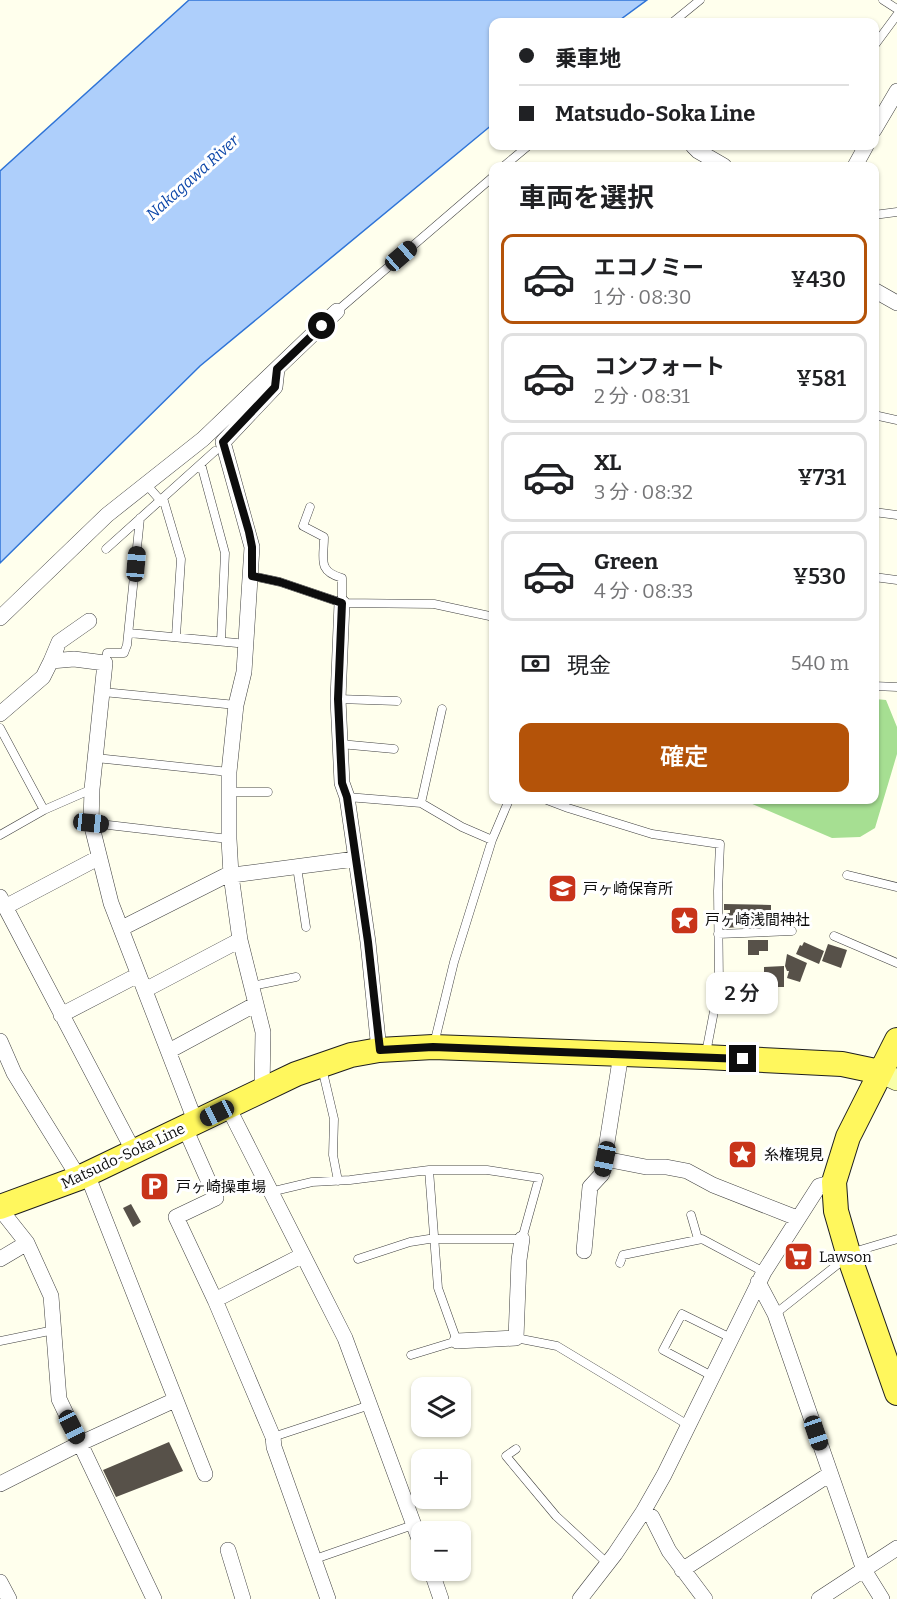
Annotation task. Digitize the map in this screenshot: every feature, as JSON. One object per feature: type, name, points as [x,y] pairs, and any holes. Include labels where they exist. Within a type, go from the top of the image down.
[{"type":"main road","points":[[897,1040],[889,1076],[848,1137],[834,1182],[836,1210],[849,1255],[897,1393]]},
{"type":"main road","name":"Matsudo-Soka Line","points":[[0,1208],[83,1176],[321,1064],[351,1055],[380,1050],[433,1047],[705,1057],[842,1064],[889,1076]]},
{"type":"street","points":[[879,118],[897,91]]},
{"type":"street","points":[[697,150],[717,162]]},
{"type":"street","points":[[879,293],[897,303]]},
{"type":"street","points":[[0,618],[107,515],[203,439],[337,311]]},
{"type":"street","points":[[262,1090],[263,1032],[240,940],[231,875],[229,838],[229,772],[236,705],[244,672],[252,576],[252,547],[223,442],[275,387],[277,369]]},
{"type":"street","points":[[342,603],[338,699],[342,783],[347,797],[368,942],[380,1050]]},
{"type":"street","points":[[0,714],[43,677],[59,642],[89,621]]},
{"type":"street","points":[[51,661],[74,659],[105,663],[92,789],[91,823],[98,858],[111,903],[169,1051],[190,1125],[216,1198],[176,1217],[215,1300],[273,1437],[274,1447],[328,1599]]},
{"type":"street","points":[[98,858],[3,902],[134,1152]]},
{"type":"street","points":[[122,928],[225,876],[356,860]]},
{"type":"street","points":[[145,990],[240,940]]},
{"type":"street","points":[[61,1014],[138,975]]},
{"type":"street","points":[[169,1051],[256,1004]]},
{"type":"street","points":[[0,1041],[14,1073],[83,1176],[205,1474]]},
{"type":"street","points":[[584,1251],[590,1187],[602,1174],[621,1054]]},
{"type":"street","points":[[228,1107],[345,1338],[412,1521]]},
{"type":"street","points":[[605,1159],[646,1167],[666,1167],[687,1171],[713,1185],[798,1218]]},
{"type":"street","points":[[580,1599],[643,1512],[664,1475],[761,1277],[819,1186],[834,1182]]},
{"type":"street","points":[[0,1208],[27,1243],[51,1296],[59,1399],[154,1599]]},
{"type":"street","points":[[457,1341],[516,1338],[522,1239]]},
{"type":"street","points":[[0,1259],[27,1243]]},
{"type":"street","points":[[215,1300],[303,1255]]},
{"type":"street","points":[[761,1277],[776,1314],[864,1570],[882,1599]]},
{"type":"street","points":[[0,1484],[81,1443],[175,1400]]},
{"type":"street","points":[[682,1570],[830,1473]]},
{"type":"street","points":[[643,1512],[652,1517],[669,1551],[705,1599]]},
{"type":"street","points":[[819,1599],[897,1548]]},
{"type":"street","points":[[228,1550],[243,1599]]},
{"type":"street","points":[[434,1581],[441,1599]]},
{"type":"street","points":[[0,1582],[9,1599]]},
{"type":"lane","points":[[678,18],[700,0]]},
{"type":"lane","points":[[883,0],[897,9]]},
{"type":"lane","points":[[879,39],[897,15]]},
{"type":"lane","points":[[509,162],[523,150]]},
{"type":"lane","points":[[337,311],[489,180]]},
{"type":"lane","points":[[879,214],[897,212]]},
{"type":"lane","points":[[879,416],[897,420]]},
{"type":"lane","points":[[106,549],[215,452]]},
{"type":"lane","points":[[201,464],[225,553],[221,641]]},
{"type":"lane","points":[[146,484],[161,499],[180,559],[176,636]]},
{"type":"lane","points":[[310,507],[303,526],[324,537],[324,569],[329,574],[342,578],[342,603]]},
{"type":"lane","points":[[879,512],[897,514]]},
{"type":"lane","points":[[105,663],[107,653],[124,653],[129,633],[140,518]]},
{"type":"lane","points":[[252,576],[280,582],[342,603],[434,604],[489,616]]},
{"type":"lane","points":[[879,578],[897,580]]},
{"type":"lane","points":[[129,633],[237,643]]},
{"type":"lane","points":[[879,686],[897,687]]},
{"type":"lane","points":[[103,692],[236,705]]},
{"type":"lane","points":[[338,699],[397,701]]},
{"type":"lane","points":[[421,803],[442,709]]},
{"type":"lane","points":[[0,728],[44,810]]},
{"type":"lane","points":[[340,744],[394,749]]},
{"type":"lane","points":[[96,758],[229,772]]},
{"type":"lane","points":[[0,835],[44,810],[92,789]]},
{"type":"lane","points":[[230,792],[268,792]]},
{"type":"lane","points":[[347,797],[421,803],[462,827],[492,840]]},
{"type":"lane","points":[[433,1047],[454,962],[492,840],[507,804]]},
{"type":"lane","points":[[558,804],[652,834],[720,844],[719,985],[705,1057]]},
{"type":"lane","points":[[91,823],[229,838]]},
{"type":"lane","points":[[297,867],[306,927]]},
{"type":"lane","points":[[847,875],[897,887]]},
{"type":"lane","points":[[718,934],[792,931]]},
{"type":"lane","points":[[834,936],[897,963]]},
{"type":"lane","points":[[252,986],[296,977]]},
{"type":"lane","points":[[321,1064],[334,1119],[333,1155],[338,1180]]},
{"type":"lane","points":[[411,1355],[457,1341],[438,1288],[429,1170]]},
{"type":"lane","points":[[270,1192],[312,1182],[429,1170],[487,1170],[538,1178],[522,1239],[434,1239],[410,1242],[358,1258]]},
{"type":"lane","points":[[691,1215],[698,1239]]},
{"type":"lane","points":[[620,1263],[622,1255],[702,1239],[761,1277]]},
{"type":"lane","points":[[776,1314],[849,1255],[897,1239]]},
{"type":"lane","points":[[712,1376],[663,1350],[682,1314],[731,1338]]},
{"type":"lane","points":[[0,1341],[54,1330]]},
{"type":"lane","points":[[516,1338],[557,1346],[688,1425]]},
{"type":"lane","points":[[273,1437],[370,1405]]},
{"type":"lane","points":[[516,1449],[506,1456],[556,1516],[607,1563]]},
{"type":"lane","points":[[315,1559],[411,1526]]},
{"type":"green space","points":[[879,699],[886,700],[897,727],[897,754],[875,828],[860,837],[832,838],[752,804],[879,804]]},
{"type":"water","name":"Nakagawa River","points":[[189,0],[647,0],[622,18],[489,18],[489,127],[200,366],[0,563],[0,171]]},
{"type":"building","points":[[724,904],[771,905],[771,914],[765,918],[765,925],[726,928],[728,920],[725,920],[725,913],[730,913],[730,910],[724,910]]},
{"type":"building","points":[[748,940],[768,940],[768,951],[759,951],[759,955],[748,955]]},
{"type":"building","points":[[804,942],[824,951],[819,964],[796,954]]},
{"type":"building","points":[[828,944],[847,950],[841,968],[822,961]]},
{"type":"building","points":[[787,954],[807,963],[800,982],[787,978],[789,971],[785,966]]},
{"type":"building","points":[[784,966],[784,987],[764,987],[764,967]]},
{"type":"building","points":[[131,1204],[141,1222],[133,1227],[123,1208]]},
{"type":"building","points":[[169,1442],[183,1471],[116,1497],[103,1470]]},
{"type":"place","name":"戸ヶ崎保育所","points":[[562,889]]},
{"type":"place","name":"戸ヶ崎浅間神社","points":[[684,920]]},
{"type":"place","name":"糸権現見","points":[[743,1155]]},
{"type":"place","name":"戸ヶ崎操車場","points":[[155,1187]]},
{"type":"place","name":"Lawson","points":[[798,1257]]},
{"type":"route","points":[[322,326],[277,369],[275,387],[223,442],[249,532],[252,547],[252,576],[280,582],[342,603],[338,699],[342,783],[347,797],[368,942],[380,1050],[433,1047],[743,1059]]}]
